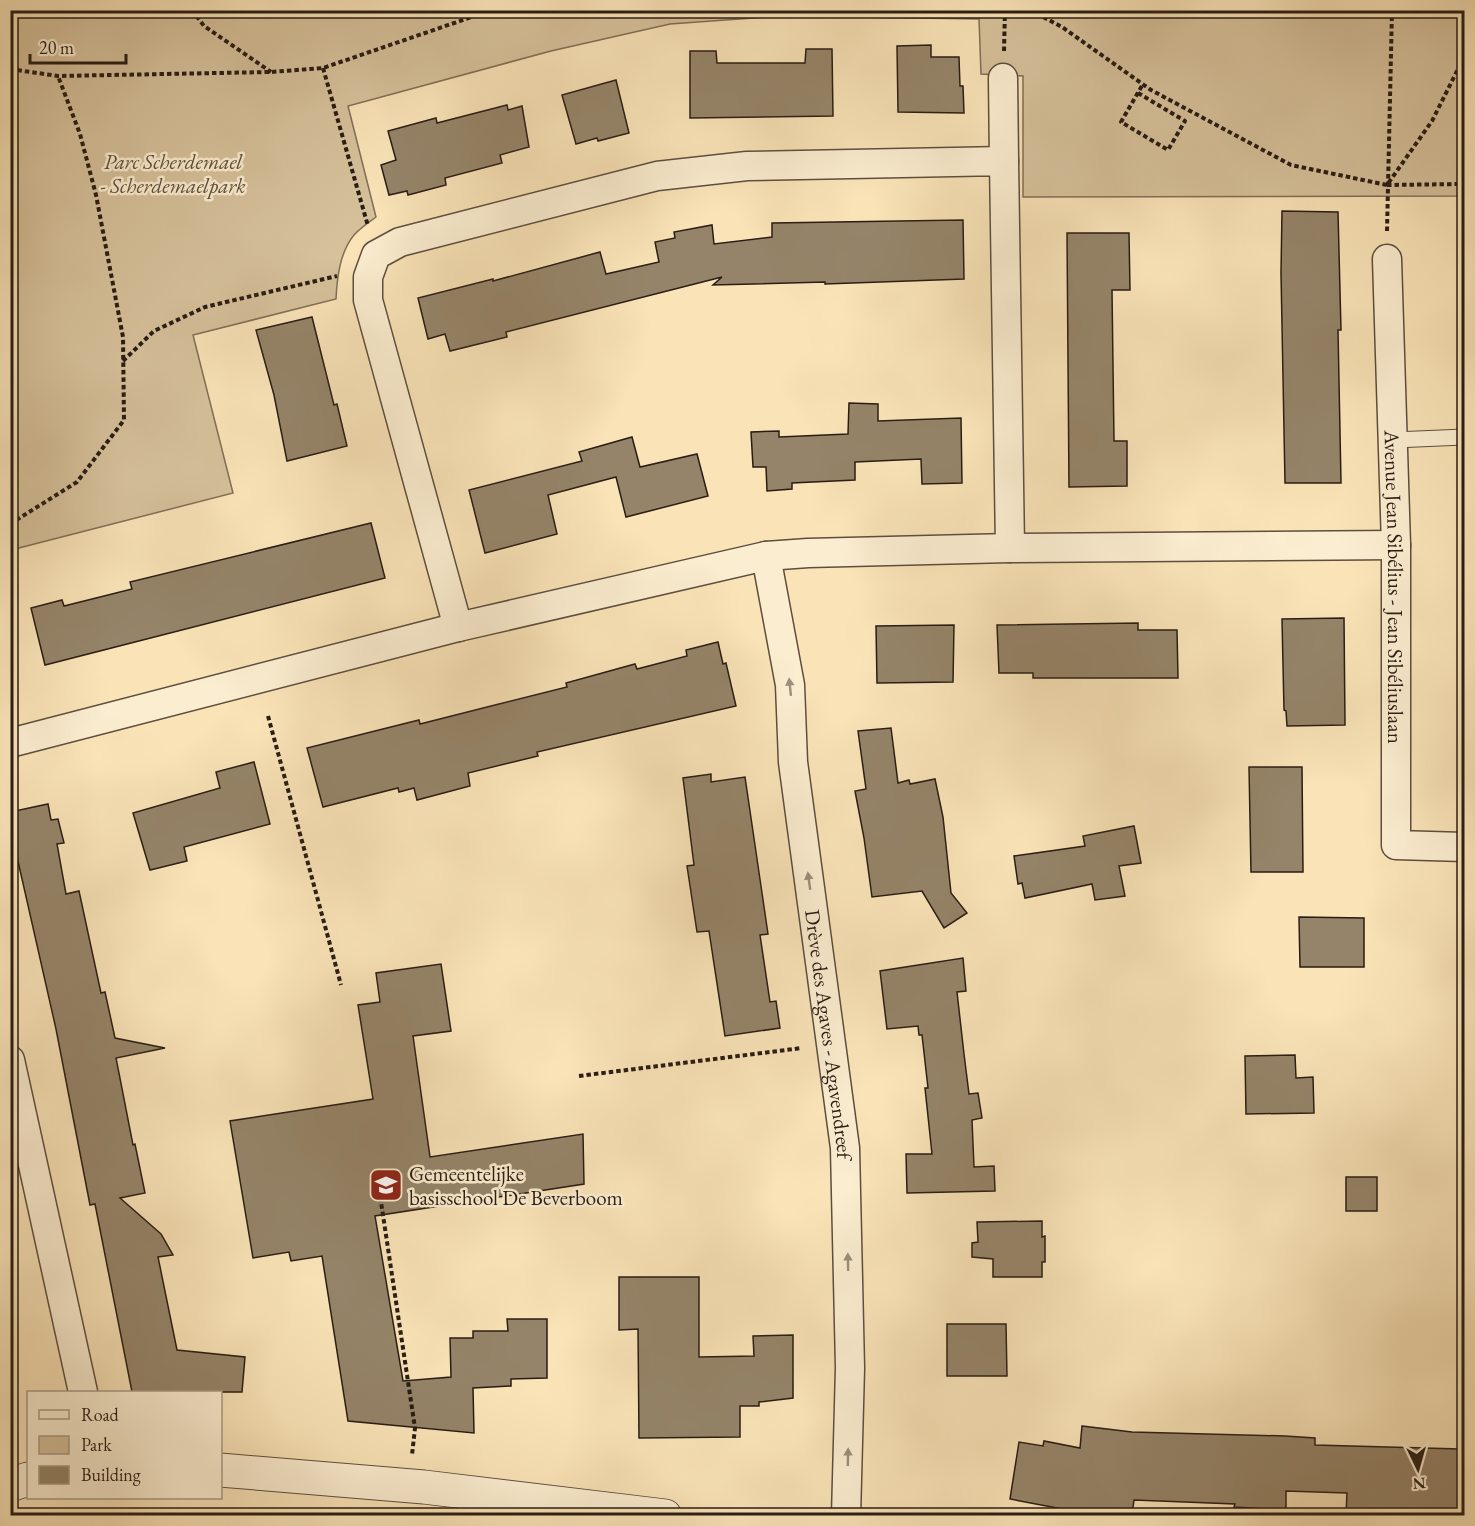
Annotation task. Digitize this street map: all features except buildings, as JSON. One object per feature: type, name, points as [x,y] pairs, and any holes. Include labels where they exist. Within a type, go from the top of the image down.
[{"type":"street","points":[[1003,78],[1010,548]]},
{"type":"street","points":[[458,627],[368,300],[372,266],[400,242],[657,176],[747,166],[1004,161]]},
{"type":"street","name":"Avenue Jean Sibélius - Jean Sibéliuslaan","points":[[1386,259],[1396,545],[1396,845],[1464,847]]},
{"type":"street","points":[[10,743],[458,627],[766,556],[1010,548],[1396,545]]},
{"type":"street","name":"Drève des Agaves - Agavendreef","points":[[766,556],[790,685],[793,762],[846,1148],[850,1368],[846,1515]]},
{"type":"street","points":[[10,1060],[83,1391]]},
{"type":"street","points":[[222,1470],[424,1487],[665,1515]]},
{"type":"street","points":[[10,1485],[27,1479]]},
{"type":"lane","points":[[1394,440],[1464,437]]},
{"type":"path","points":[[192,10],[204,26],[271,72]]},
{"type":"path","points":[[10,69],[58,76],[271,72],[323,68],[492,10]]},
{"type":"path","points":[[1003,78],[1005,10]]},
{"type":"path","points":[[1030,10],[1062,27],[1143,84],[1291,165],[1388,185],[1464,184]]},
{"type":"path","points":[[1386,259],[1392,10]]},
{"type":"path","points":[[1388,185],[1432,121],[1464,57]]},
{"type":"path","points":[[123,361],[154,332],[205,307],[372,266],[323,68]]},
{"type":"path","points":[[10,524],[77,482],[124,420],[123,337],[96,195],[80,134],[58,76]]},
{"type":"path","points":[[1138,93],[1185,122],[1168,150],[1121,122],[1143,84]]},
{"type":"path","points":[[268,716],[341,985]]},
{"type":"path","points":[[579,1076],[812,1047]]},
{"type":"path","points":[[378,1182],[415,1428],[412,1455]]},
{"type":"green space","name":"Parc Scherdemael - Scherdemaelpark","points":[[11,11],[1464,11],[1464,196],[1023,197],[1023,76],[981,74],[979,19],[783,16],[670,24],[551,51],[348,106],[376,217],[356,232],[345,249],[338,274],[336,299],[193,335],[233,493],[11,550]]},
{"type":"place","name":"Gemeentelijke basisschool De Beverboom","points":[[386,1185]]}]
